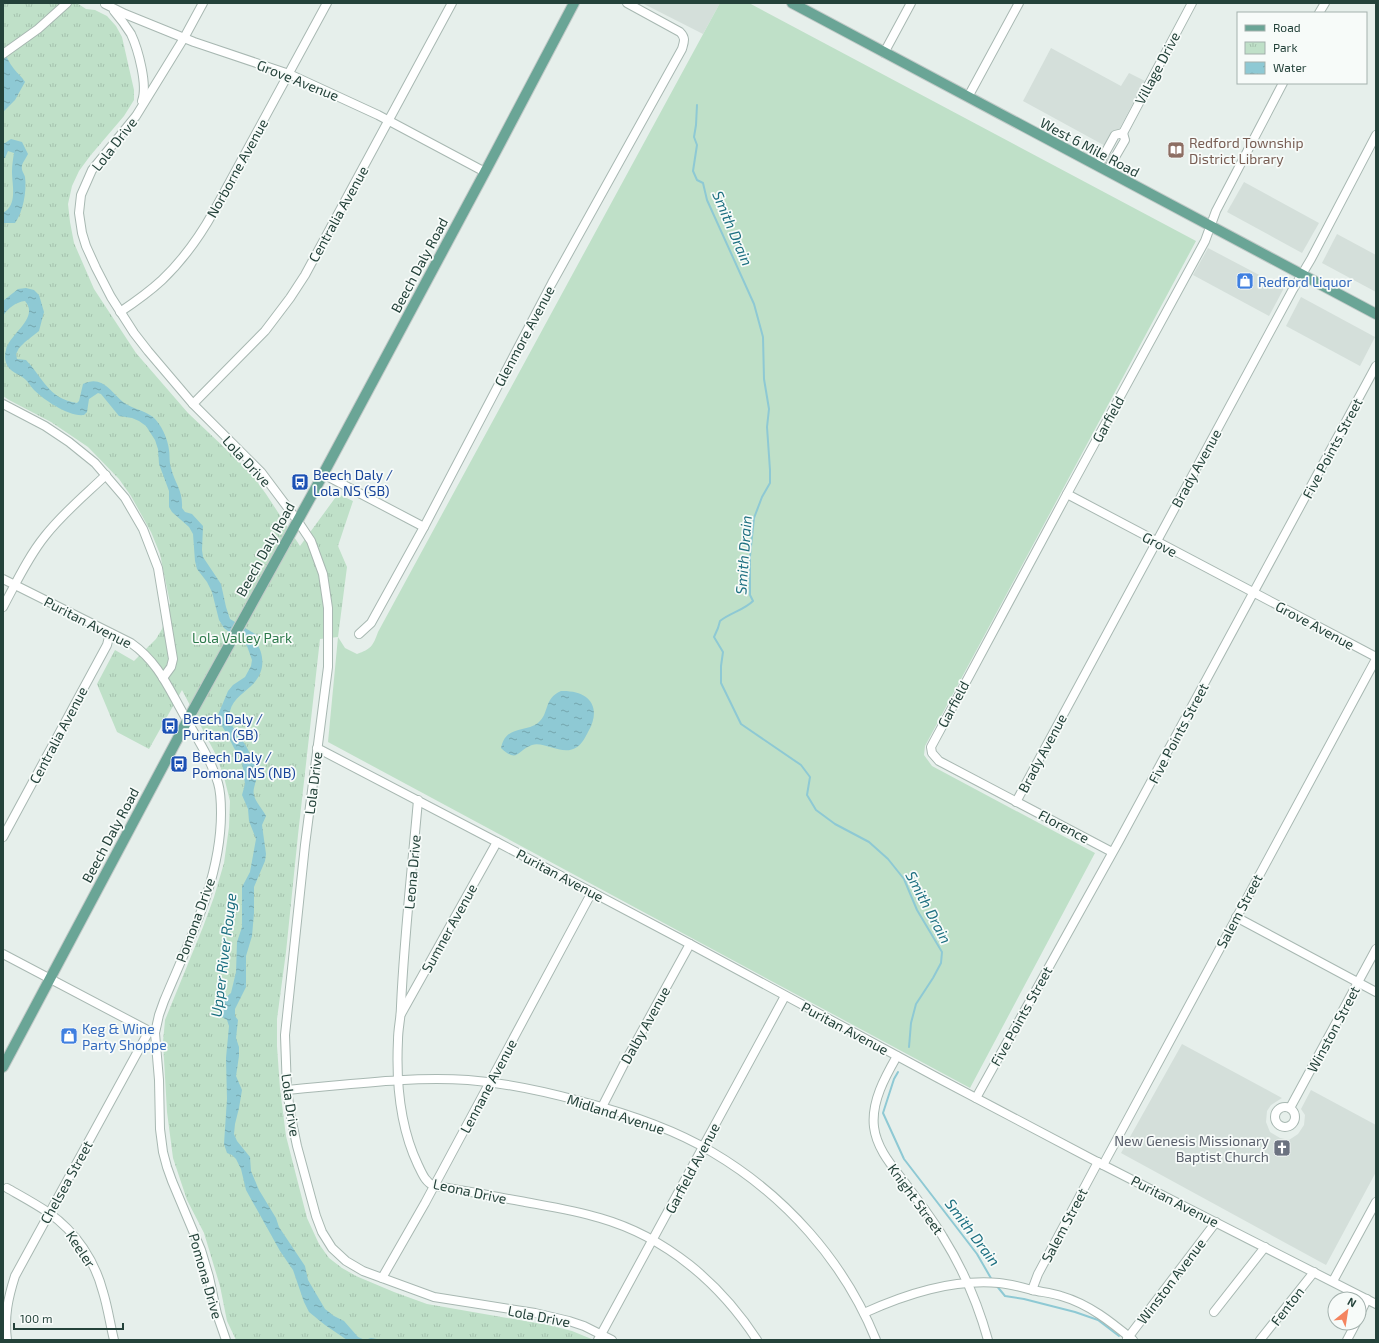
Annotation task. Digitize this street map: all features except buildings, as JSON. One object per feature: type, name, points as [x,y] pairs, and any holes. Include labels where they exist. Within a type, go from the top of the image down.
[{"type":"main road","name":"Beech Daly Road","points":[[3,1067],[186,720],[323,474],[574,3]]},
{"type":"main road","name":"West 6 Mile Road","points":[[797,4],[884,53],[1376,314]]},
{"type":"street","points":[[6,52],[38,29],[67,3]]},
{"type":"street","name":"Lola Drive","points":[[104,3],[124,23],[131,34],[144,84],[144,96],[139,111]]},
{"type":"street","name":"Grove Avenue","points":[[104,3],[125,14],[184,38],[289,74],[389,121],[485,172]]},
{"type":"street","name":"Lola Drive","points":[[203,3],[184,38],[139,111],[92,170],[84,186],[79,203],[80,221],[86,246],[102,281],[120,312],[148,351],[193,404],[256,466],[311,541],[323,574],[328,608],[328,667],[285,1020],[284,1049],[288,1090],[297,1146],[316,1216],[322,1232],[332,1248],[346,1261],[363,1271],[434,1297],[550,1316],[584,1326],[600,1337],[612,1340]]},
{"type":"street","name":"Norborne Avenue","points":[[120,312],[144,295],[162,279],[195,241],[214,211],[327,3]]},
{"type":"street","name":"Centralia Avenue","points":[[193,404],[265,331],[305,275],[452,3]]},
{"type":"street","name":"Glenmore Avenue","points":[[359,634],[371,623],[424,527],[552,283],[682,49],[685,41],[684,36],[674,27],[627,3]]},
{"type":"street","points":[[884,53],[911,3]]},
{"type":"street","points":[[968,97],[1019,3]]},
{"type":"street","name":"Village Drive","points":[[1103,169],[1125,140],[1123,133],[1192,3]]},
{"type":"street","points":[[1320,12],[1325,3]]},
{"type":"street","name":"Garfield","points":[[932,753],[931,747],[933,741],[1204,244],[1216,211],[1282,84]]},
{"type":"street","name":"Brady Avenue","points":[[1016,802],[1302,275],[1376,135]]},
{"type":"street","name":"Five Points Street","points":[[976,1098],[1112,852],[1376,366]]},
{"type":"street","points":[[3,404],[45,426],[95,462],[125,498],[148,541],[158,568],[173,659],[171,666],[163,678]]},
{"type":"street","points":[[323,474],[424,527]]},
{"type":"street","points":[[3,607],[32,555],[46,535],[68,510],[106,475]]},
{"type":"street","name":"Grove","points":[[1067,494],[1253,592]]},
{"type":"street","name":"Puritan Avenue","points":[[3,579],[131,643],[142,650],[153,662],[163,678]]},
{"type":"street","name":"Grove Avenue","points":[[1253,592],[1376,658]]},
{"type":"street","name":"Centralia Avenue","points":[[3,837],[106,645],[110,633]]},
{"type":"street","name":"Salem Street","points":[[1032,1290],[1038,1274],[1236,918],[1376,658]]},
{"type":"street","name":"Pomona Drive","points":[[163,678],[211,764],[220,792],[221,822],[213,872],[200,915],[152,1032],[159,1080],[160,1129],[167,1167],[201,1250],[209,1277],[217,1314],[226,1340]]},
{"type":"street","name":"Puritan Avenue","points":[[317,748],[498,842],[976,1098],[1351,1291]]},
{"type":"street","name":"Florence","points":[[932,753],[939,761],[1112,852]]},
{"type":"street","name":"Leona Drive","points":[[418,800],[398,1040],[398,1081],[408,1138],[416,1160],[428,1184],[575,1211],[625,1226],[679,1257],[710,1282],[738,1312],[757,1340]]},
{"type":"street","name":"Sumner Avenue","points":[[401,1015],[498,842]]},
{"type":"street","name":"Lennane Avenue","points":[[382,1278],[434,1186],[592,892]]},
{"type":"street","points":[[1236,918],[1376,992]]},
{"type":"street","name":"Dalby Avenue","points":[[602,1107],[690,944]]},
{"type":"street","name":"Winston Street","points":[[1290,1108],[1376,949]]},
{"type":"street","points":[[3,954],[50,980],[152,1032]]},
{"type":"street","name":"Garfield Avenue","points":[[600,1337],[785,996]]},
{"type":"street","name":"Chelsea Street","points":[[7,1340],[5,1325],[7,1303],[15,1276],[152,1032]]},
{"type":"street","name":"Knight Street","points":[[897,1056],[885,1078],[875,1104],[873,1120],[876,1136],[886,1157],[921,1204],[943,1237],[968,1284],[988,1340]]},
{"type":"street","name":"Midland Avenue","points":[[288,1090],[398,1081],[449,1080],[489,1083],[536,1090],[602,1107],[653,1124],[703,1147],[748,1176],[771,1194],[792,1214],[813,1236],[848,1284],[864,1313],[876,1340]]},
{"type":"street","name":"Keeler","points":[[7,1188],[49,1213],[71,1232],[90,1260],[104,1293],[114,1340]]},
{"type":"street","points":[[1333,1282],[1376,1202]]},
{"type":"street","name":"Winston Avenue","points":[[1130,1339],[1216,1222]]},
{"type":"street","points":[[1214,1312],[1265,1247]]},
{"type":"street","name":"Fenton","points":[[1260,1340],[1314,1272]]},
{"type":"street","points":[[864,1313],[912,1294],[954,1284],[1000,1283],[1061,1296],[1085,1305],[1107,1318],[1130,1339]]},
{"type":"street","name":"Puritan Avenue","points":[[1367,1299],[1376,1304]]},
{"type":"street","points":[[1347,1340],[1352,1331]]},
{"type":"shaded area","points":[[642,3],[720,3],[703,34]]},
{"type":"shaded area","points":[[1051,48],[1121,86],[1129,73],[1145,81],[1109,148],[1023,101]]},
{"type":"shaded area","points":[[1244,182],[1319,223],[1302,253],[1227,212]]},
{"type":"shaded area","points":[[1337,234],[1376,255],[1376,292],[1322,263]]},
{"type":"shaded area","points":[[1208,248],[1284,288],[1269,316],[1193,275]]},
{"type":"shaded area","points":[[1301,297],[1375,337],[1360,366],[1286,326]]},
{"type":"shaded area","points":[[1182,1044],[1282,1098],[1271,1105],[1267,1111],[1266,1122],[1270,1132],[1280,1138],[1289,1140],[1298,1134],[1304,1125],[1305,1115],[1301,1109],[1311,1090],[1376,1125],[1376,1172],[1326,1265],[1121,1153]]},
{"type":"green space","name":"Lola Valley Park","points":[[3,3],[77,3],[86,9],[95,10],[107,16],[116,26],[122,37],[134,90],[134,100],[124,116],[79,171],[72,186],[68,204],[74,243],[94,289],[136,353],[188,413],[250,472],[300,546],[338,494],[353,501],[338,546],[347,567],[338,637],[320,639],[286,952],[277,1019],[280,1089],[286,1136],[307,1218],[319,1244],[329,1258],[356,1276],[427,1304],[548,1325],[572,1331],[594,1340],[236,1340],[227,1321],[220,1286],[204,1233],[187,1200],[173,1158],[167,1112],[163,1042],[165,1020],[203,927],[224,863],[229,827],[230,801],[224,777],[216,755],[182,690],[149,749],[117,732],[97,684],[115,650],[134,661],[156,639],[162,629],[170,603],[160,554],[151,532],[131,496],[119,479],[88,447],[51,422],[3,396]]},
{"type":"green space","points":[[720,3],[749,3],[1196,241],[925,746],[924,755],[932,766],[1095,853],[970,1088],[328,742],[338,637],[345,648],[357,654],[368,649],[375,641],[378,632]]},
{"type":"water","points":[[3,48],[6,57],[25,82],[15,100],[3,112],[4,87]]},
{"type":"water","points":[[11,139],[22,142],[28,154],[22,164],[22,170],[25,177],[25,195],[20,213],[15,223],[3,223],[3,213],[11,205],[13,194],[12,169],[14,153],[8,151],[5,158],[3,158],[3,143]]},
{"type":"water","points":[[26,288],[34,290],[39,295],[44,312],[39,331],[19,348],[16,354],[17,359],[26,360],[47,387],[67,401],[77,403],[79,401],[83,384],[95,381],[110,389],[123,402],[156,420],[164,432],[167,441],[170,466],[180,492],[182,508],[185,512],[192,514],[203,526],[203,557],[221,584],[230,619],[257,635],[255,641],[261,651],[262,668],[254,683],[234,702],[229,715],[234,729],[251,755],[257,771],[254,795],[266,816],[262,825],[266,854],[265,861],[254,887],[252,936],[246,956],[246,987],[235,1009],[235,1016],[238,1020],[236,1038],[239,1047],[236,1076],[242,1090],[234,1134],[237,1141],[250,1157],[251,1171],[259,1190],[276,1218],[279,1227],[305,1266],[308,1280],[325,1309],[344,1321],[358,1337],[365,1340],[347,1340],[309,1312],[293,1270],[280,1251],[246,1190],[241,1169],[236,1159],[227,1153],[224,1144],[227,1099],[226,1058],[229,1026],[227,1020],[220,1016],[222,1003],[231,993],[236,972],[237,942],[242,927],[242,887],[250,872],[256,839],[249,821],[248,809],[242,795],[245,784],[242,761],[220,723],[218,715],[228,691],[233,685],[245,677],[251,666],[252,660],[247,646],[224,628],[219,620],[212,592],[207,582],[197,569],[193,534],[189,527],[172,512],[169,507],[169,491],[159,464],[158,449],[155,440],[146,426],[132,418],[119,416],[101,394],[98,393],[89,399],[87,412],[84,415],[64,411],[44,398],[34,390],[26,380],[9,368],[5,359],[6,350],[12,338],[26,320],[29,314],[29,307],[25,301],[15,304],[7,310],[3,316],[3,301],[18,289]]},
{"type":"water","points":[[561,691],[579,693],[590,701],[593,707],[594,714],[592,723],[585,738],[579,746],[572,750],[560,750],[537,744],[527,747],[514,755],[507,753],[501,748],[503,741],[511,733],[538,723],[542,719],[549,702],[555,694]]},
{"type":"water","points":[[371,1338],[382,1340],[365,1340]]},
{"type":"waterway","name":"Smith Drain","points":[[697,105],[694,137],[697,145],[693,171],[697,180],[703,183],[707,200],[754,304],[763,337],[764,379],[769,409],[767,427],[770,483],[762,497],[754,518],[750,556],[750,595],[753,601],[720,621],[714,637],[723,652],[721,683],[741,724],[801,765],[810,777],[807,795],[816,810],[835,824],[869,842],[888,859],[904,879],[917,910],[942,952],[941,963],[916,1004],[911,1023],[909,1047]]},
{"type":"waterway","name":"Smith Drain","points":[[898,1072],[894,1079],[883,1113],[904,1159],[977,1254],[992,1280]]},
{"type":"waterway","name":"Smith Drain","points":[[996,1285],[1005,1296],[1024,1299],[1075,1312],[1098,1320],[1119,1336]]},
{"type":"place","name":"Redford Township District Library","points":[[1176,150]]},
{"type":"place","name":"Redford Liquor","points":[[1245,281]]},
{"type":"place","name":"Beech Daly / Lola NS (SB)","points":[[300,482]]},
{"type":"place","name":"Beech Daly / Puritan (SB)","points":[[170,726]]},
{"type":"place","name":"Beech Daly / Pomona NS (NB)","points":[[179,764]]},
{"type":"place","name":"Keg & Wine Party Shoppe","points":[[69,1036]]},
{"type":"place","name":"New Genesis Missionary Baptist Church","points":[[1282,1148]]},
{"type":"water label","name":"Upper River Rouge","points":[[223,955]]}]
